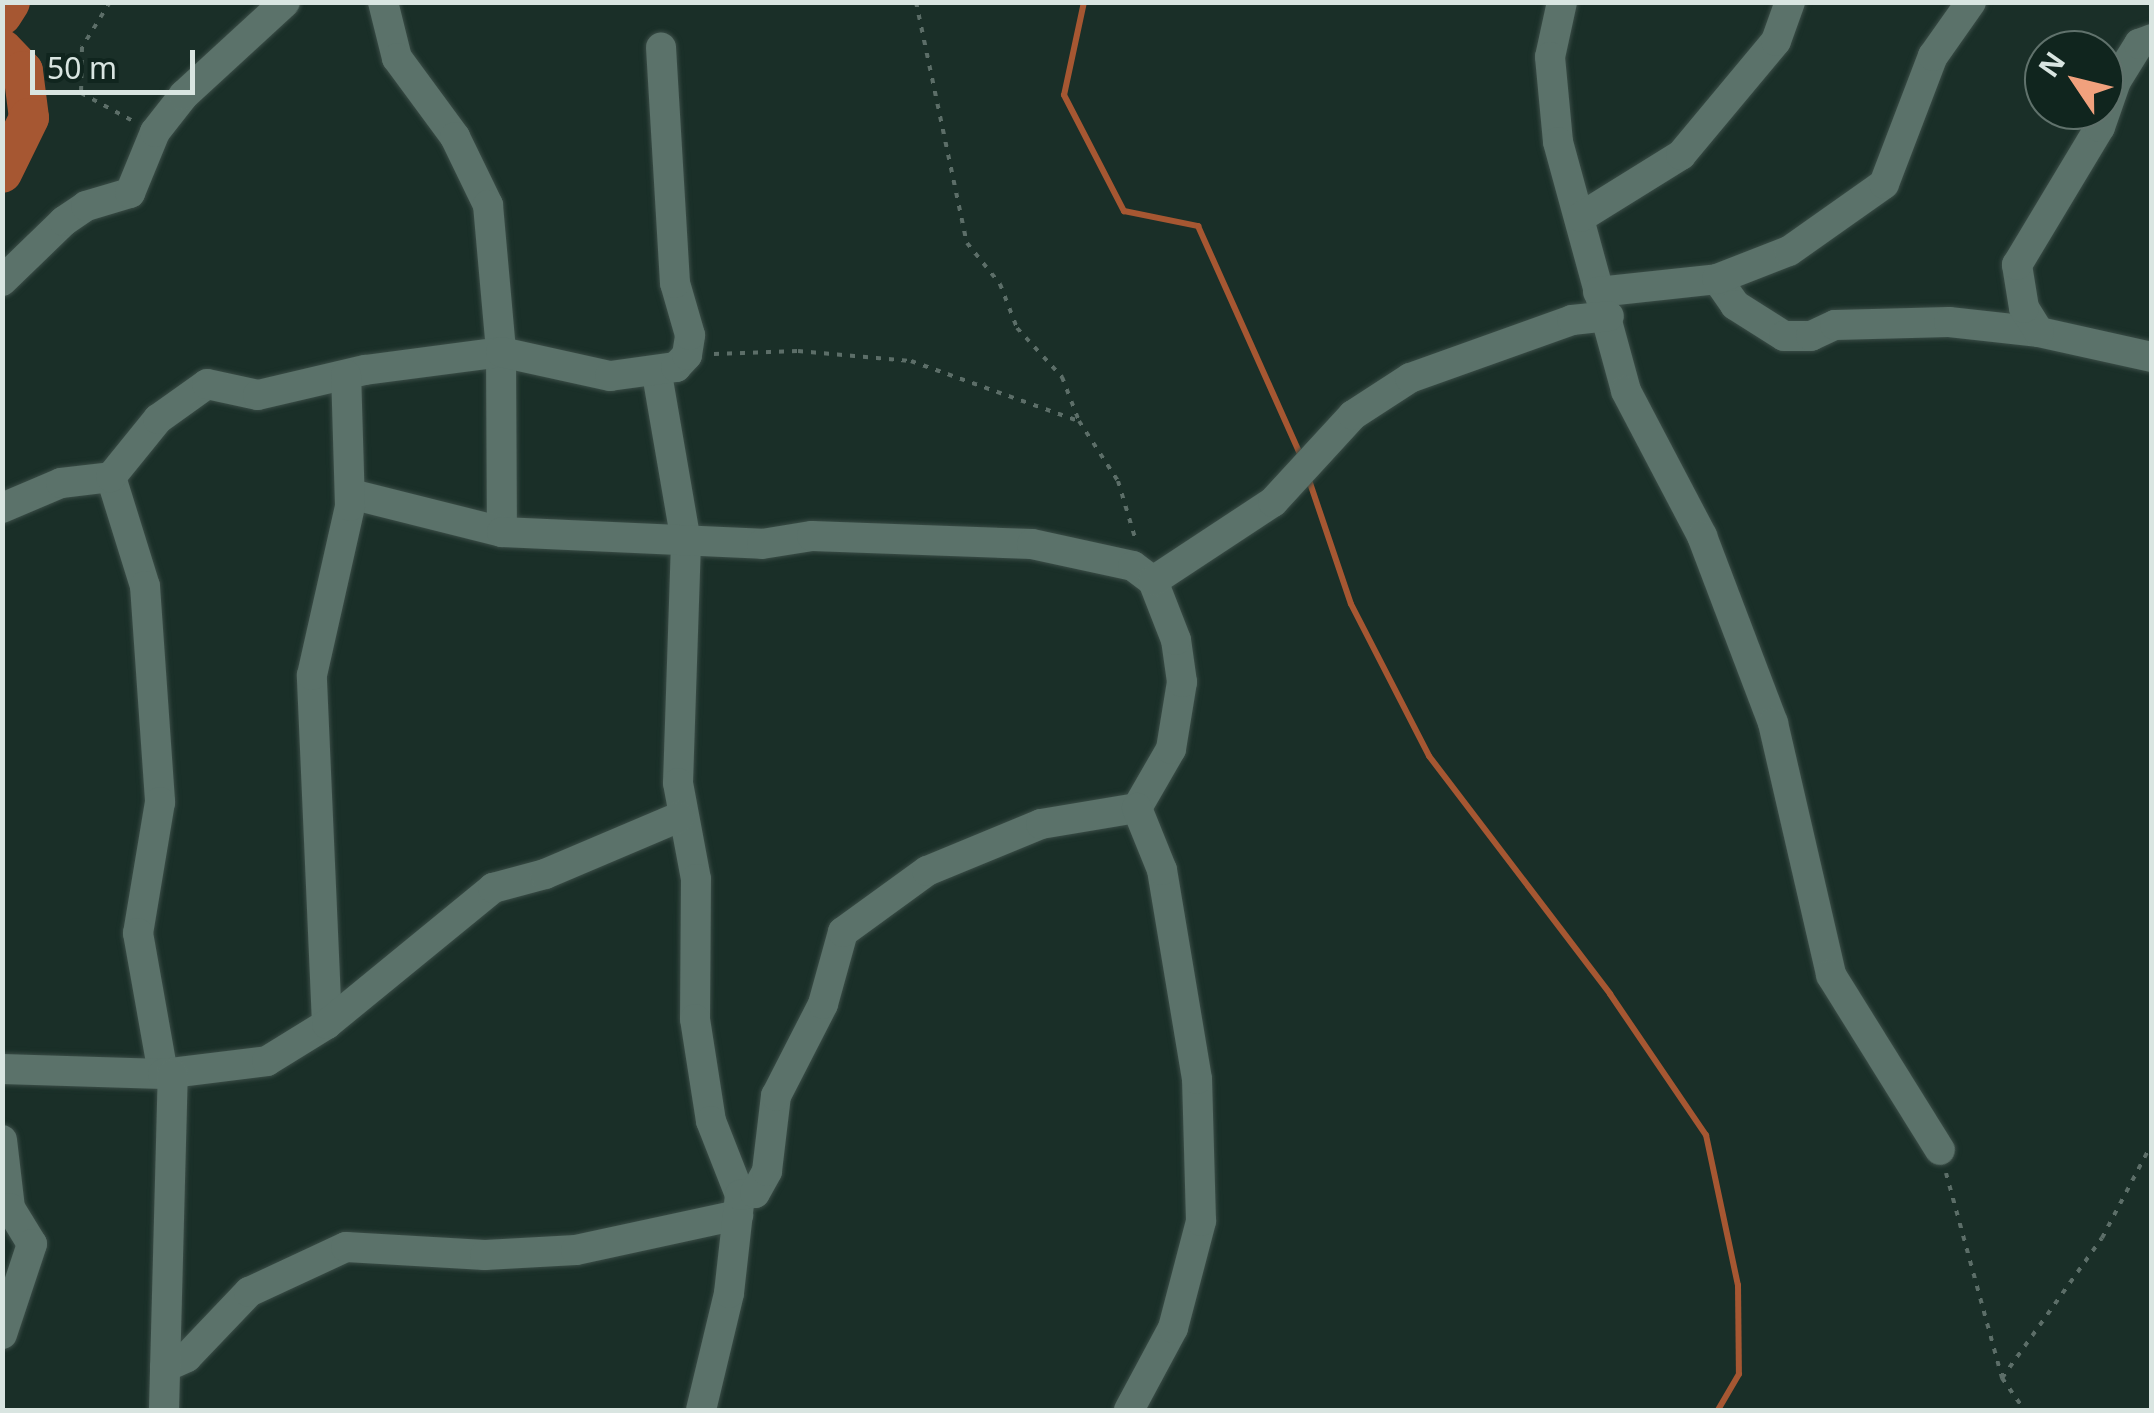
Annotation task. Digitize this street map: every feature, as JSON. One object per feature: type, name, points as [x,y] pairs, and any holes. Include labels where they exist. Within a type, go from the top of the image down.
[{"type":"street","points":[[2,281],[64,221],[86,206],[130,193],[155,132],[184,95],[285,2]]},
{"type":"street","points":[[382,2],[397,58],[455,137],[488,205],[501,352],[502,532]]},
{"type":"street","points":[[1562,2],[1550,57],[1558,142],[1626,391],[1702,536],[1774,724],[1832,975],[1940,1150]]},
{"type":"street","points":[[1581,216],[1681,156],[1776,42],[1790,2]]},
{"type":"street","points":[[1143,573],[1273,502],[1353,414],[1410,378],[1572,320],[1603,304],[1717,279],[1789,250],[1884,184],[1933,56],[1971,2]]},
{"type":"street","points":[[2039,332],[2024,308],[2017,265],[2100,127],[2116,81],[2139,44],[2152,39]]},
{"type":"street","points":[[2,508],[61,483],[111,477],[158,419],[207,384],[258,395],[346,375],[501,352],[610,376],[657,374],[687,356],[690,335],[675,283],[661,47]]},
{"type":"street","points":[[1717,279],[1735,305],[1784,336],[1811,336],[1835,326],[1949,322],[2039,332],[2152,356]]},
{"type":"street","points":[[657,374],[686,542],[679,817],[696,879],[695,1019],[711,1121],[739,1205],[729,1293],[700,1410]]},
{"type":"street","points":[[326,1024],[312,675],[340,573],[351,494],[346,375]]},
{"type":"street","points":[[111,477],[145,586],[160,802],[138,933],[168,1074],[164,1410]]},
{"type":"street","points":[[165,1367],[187,1357],[249,1292],[346,1247],[485,1254],[576,1250],[739,1205],[754,1192],[767,1171],[776,1096],[822,1004],[836,947],[851,924],[927,871],[1041,824],[1137,808],[1172,749],[1182,682],[1176,640],[1143,573],[1068,548],[974,540],[812,536],[762,544],[502,532],[351,494]]},
{"type":"street","points":[[1129,1410],[1173,1328],[1200,1221],[1197,1079],[1162,870],[1137,808]]},
{"type":"street","points":[[2,1069],[168,1074],[268,1061],[326,1024],[493,888],[545,874],[679,817]]},
{"type":"street","points":[[2,1140],[10,1208],[32,1244],[2,1334]]},
{"type":"path","points":[[110,2],[82,46],[81,93],[155,132]]},
{"type":"path","points":[[916,2],[967,242],[1000,284],[1017,328],[1062,377],[1079,421],[1118,481],[1134,521],[1143,573]]},
{"type":"path","points":[[687,356],[798,351],[910,361],[1079,421]]},
{"type":"path","points":[[2002,1378],[2102,1238],[2152,1144]]},
{"type":"path","points":[[1940,1150],[2002,1378],[2024,1410]]},
{"type":"waterway","points":[[2,15],[10,2]]},
{"type":"waterway","points":[[1084,2],[1064,95],[1124,211],[1198,226],[1301,456]]},
{"type":"waterway","points":[[2,49],[23,71],[29,118],[2,173]]},
{"type":"waterway","points":[[1308,477],[1351,604],[1429,756],[1610,994],[1706,1135],[1738,1285],[1739,1374],[1718,1410]]}]
